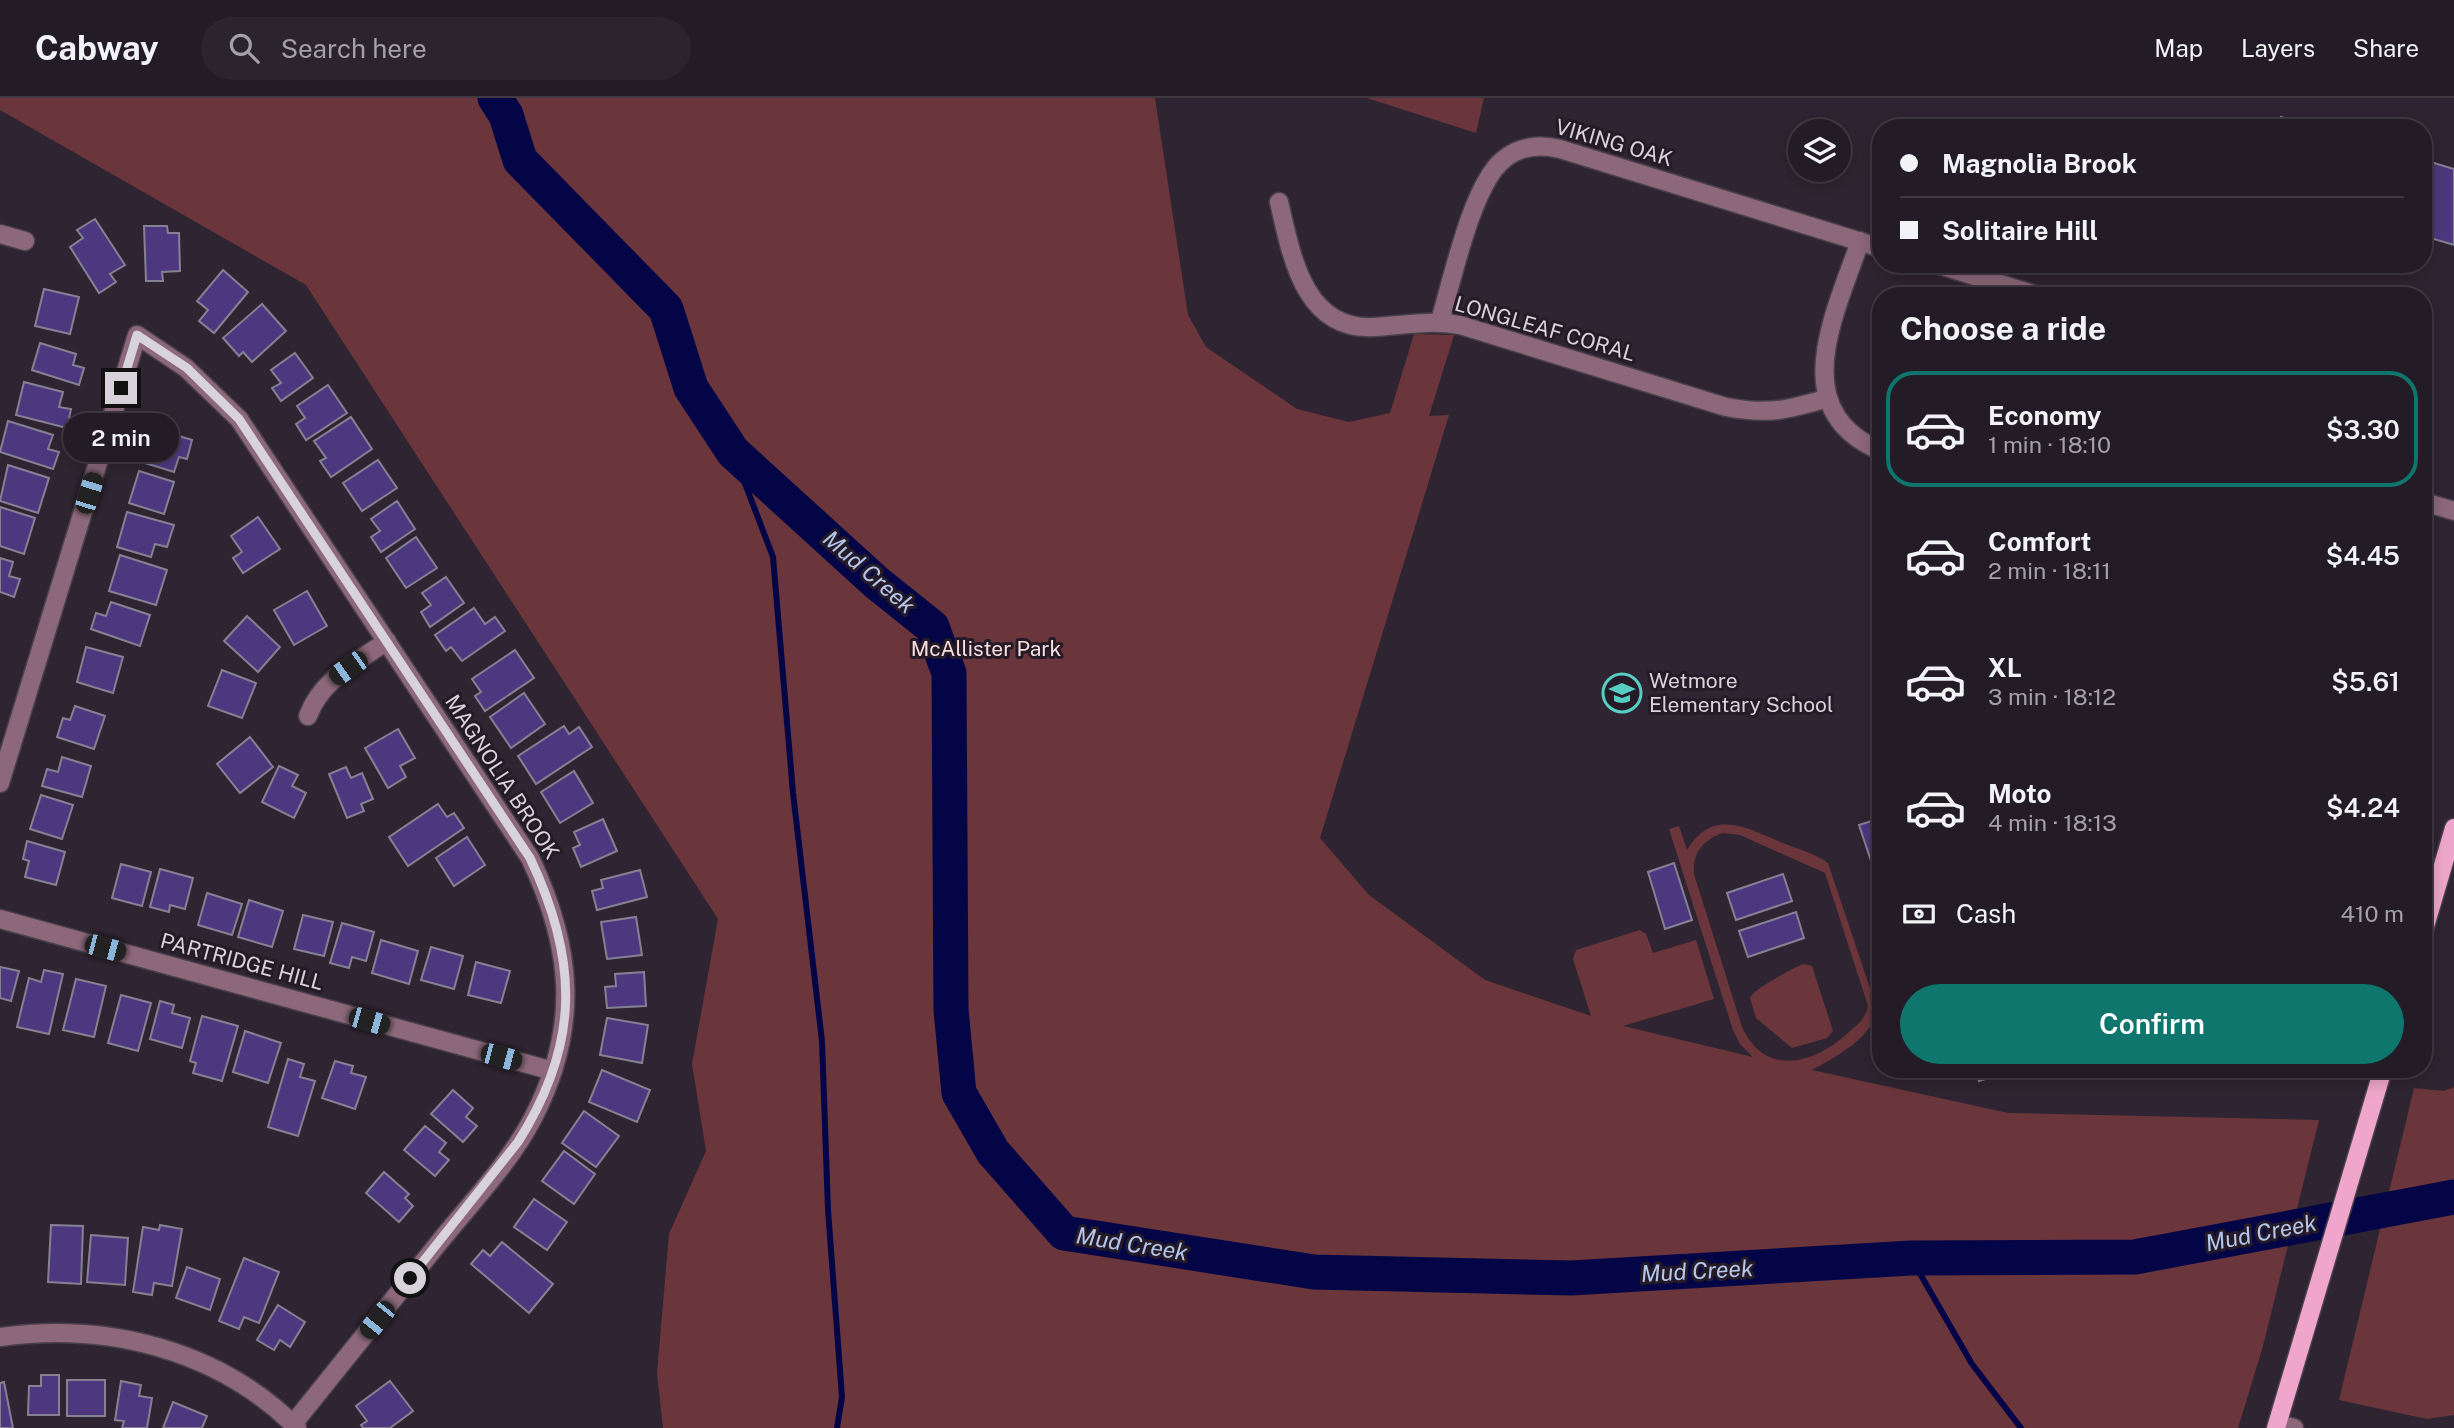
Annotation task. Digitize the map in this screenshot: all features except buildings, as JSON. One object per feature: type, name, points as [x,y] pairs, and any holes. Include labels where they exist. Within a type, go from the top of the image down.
[{"type":"main road","points":[[2432,903],[2454,828]]},
{"type":"main road","points":[[2283,1427],[2308,1322],[2380,1078]]},
{"type":"street","name":"VIKING OAK","points":[[1440,321],[1476,203],[1490,174],[1503,159],[1535,146],[1560,149],[1872,245]]},
{"type":"street","name":"LONGLEAF CORAL","points":[[1279,202],[1298,277],[1320,306],[1333,316],[1360,327],[1440,321],[1460,325],[1737,409],[1772,413],[1828,398]]},
{"type":"street","points":[[0,234],[25,241]]},
{"type":"street","points":[[1860,241],[1826,341],[1822,364],[1828,398],[1838,420],[1860,441],[1872,447]]},
{"type":"street","points":[[1965,273],[2010,287]]},
{"type":"street","name":"MAGNOLIA BROOK","points":[[0,783],[137,335],[187,368],[239,419],[530,858],[549,898],[558,925],[566,975],[564,1018],[553,1072],[533,1118],[518,1142],[295,1426]]},
{"type":"street","points":[[2432,505],[2454,512]]},
{"type":"street","points":[[308,716],[312,703],[329,682],[387,641]]},
{"type":"street","name":"PARTRIDGE HILL","points":[[0,919],[553,1072]]},
{"type":"street","points":[[0,1336],[85,1332],[124,1338],[184,1354],[245,1386],[295,1426]]},
{"type":"green space","name":"McAllister Park","points":[[0,98],[1155,98],[1188,315],[1206,347],[1297,409],[1349,422],[1390,413],[1414,334],[1454,335],[1429,416],[1449,415],[1320,838],[1369,895],[1485,980],[1591,1016],[1573,959],[1576,950],[1640,930],[1646,934],[1653,953],[1696,940],[1714,999],[1623,1026],[1753,1057],[1740,1044],[1733,1030],[1669,829],[1679,826],[1687,850],[1697,837],[1708,829],[1719,825],[1744,827],[1828,863],[1872,994],[1872,1021],[1862,1037],[1842,1053],[1812,1070],[2008,1113],[2319,1120],[2263,1346],[2238,1428],[663,1428],[657,1373],[669,1234],[706,1151],[692,1064],[718,919],[306,285],[0,110]],"holes":[[[1723,833],[1740,835],[1825,873],[1868,1006],[1867,1010],[1849,1032],[1822,1052],[1792,1061],[1778,1060],[1764,1054],[1752,1043],[1742,1027],[1694,874],[1695,860],[1705,843]]]},
{"type":"green space","points":[[1367,98],[1484,98],[1476,133]]},
{"type":"green space","points":[[1803,964],[1812,966],[1833,1031],[1827,1038],[1792,1048],[1756,1018],[1750,998],[1782,974]]},
{"type":"green space","points":[[2454,1087],[2454,1415],[2427,1419],[2339,1400],[2414,1088],[2444,1091]]},
{"type":"waterway","name":"Mud Creek","points":[[495,98],[506,115],[520,160],[666,309],[691,388],[733,452],[877,583],[932,627],[949,673],[951,1010],[959,1093],[993,1152],[1064,1233],[1314,1272],[1571,1278],[1911,1258],[2135,1257],[2454,1197]]},
{"type":"waterway","points":[[733,452],[773,557],[793,793],[822,1041],[828,1210],[842,1397],[837,1428]]},
{"type":"waterway","points":[[1911,1258],[1972,1364],[2021,1428]]},
{"type":"place","name":"Wetmore Elementary School","points":[[1622,693]]},
{"type":"route","points":[[121,388],[137,335],[187,368],[239,419],[530,858],[549,898],[558,925],[566,975],[565,1006],[559,1055],[553,1072],[533,1118],[518,1142],[410,1278]]}]
